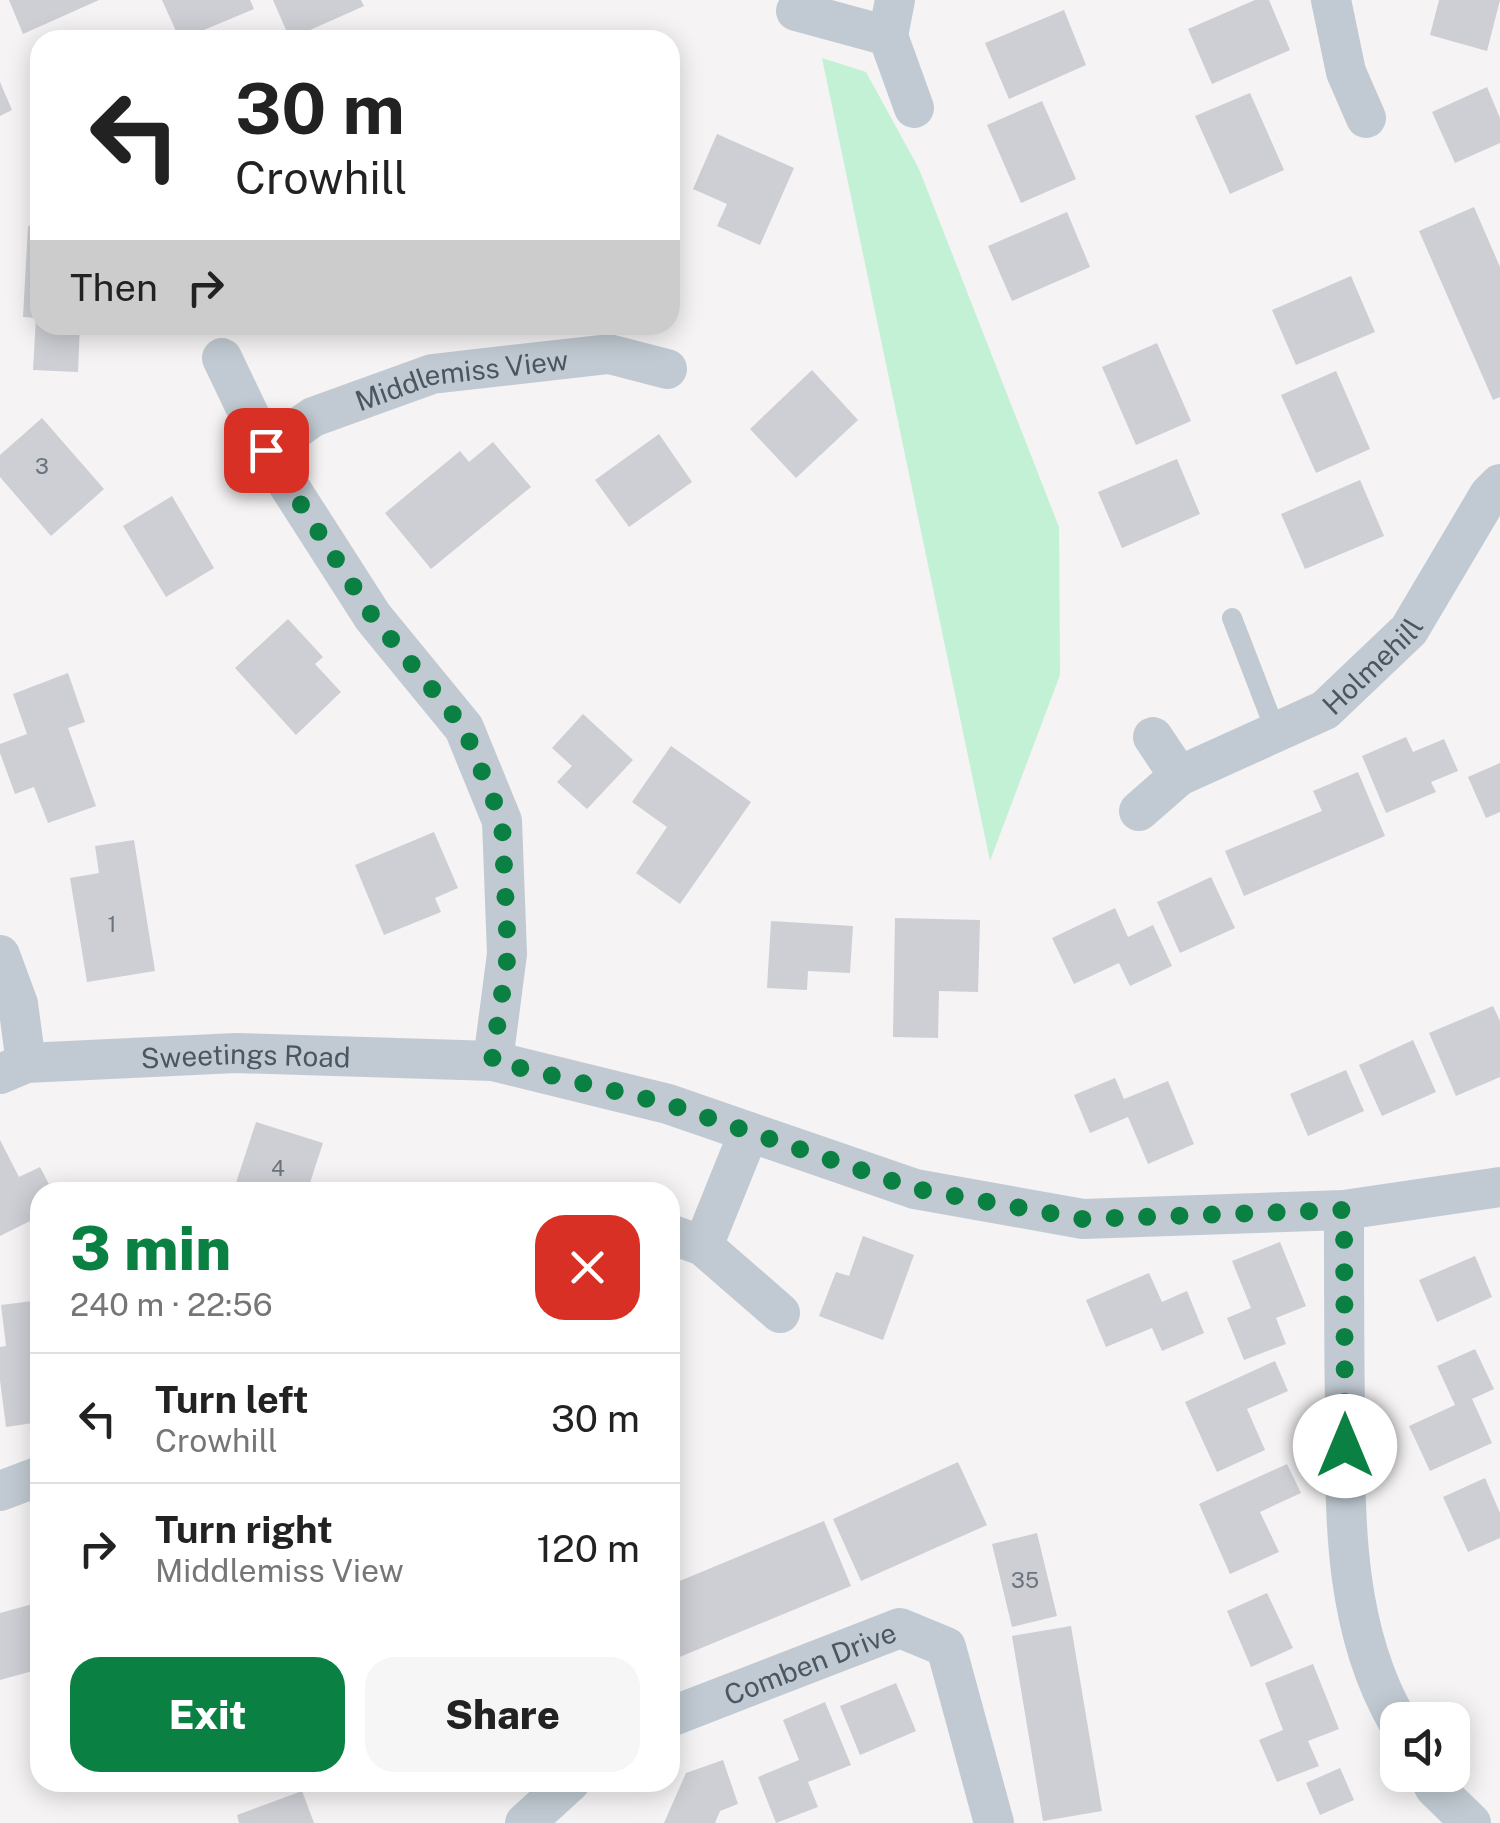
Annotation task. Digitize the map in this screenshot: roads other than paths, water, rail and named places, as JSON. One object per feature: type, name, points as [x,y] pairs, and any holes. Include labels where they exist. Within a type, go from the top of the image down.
[{"type":"street","points":[[1331,0],[1346,72],[1366,118]]},
{"type":"street","points":[[796,11],[891,18],[914,108]]},
{"type":"street","name":"Middlemiss View","points":[[266,450],[314,416],[432,374],[610,339],[667,369]]},
{"type":"street","points":[[222,358],[266,450],[373,617],[464,728],[502,821],[508,954],[492,1061]]},
{"type":"street","name":"Holmehill","points":[[1139,811],[1179,776],[1325,710],[1409,630],[1489,495],[1500,484]]},
{"type":"street","points":[[1153,737],[1179,776]]},
{"type":"street","points":[[0,955],[18,1004],[13,1068]]},
{"type":"street","name":"Sweetings Road","points":[[13,1068],[236,1053],[492,1061],[668,1104],[916,1189],[1083,1219],[1344,1210],[1500,1187]]},
{"type":"street","points":[[749,1132],[686,1240],[780,1312]]},
{"type":"street","points":[[1344,1210],[1345,1524],[1352,1591],[1378,1688],[1386,1702]]},
{"type":"street","points":[[0,1491],[30,1480]]},
{"type":"street","name":"Comben Drive","points":[[680,1713],[900,1628],[946,1647],[994,1823]]},
{"type":"street","points":[[525,1823],[559,1792]]},
{"type":"street","points":[[1440,1792],[1471,1823]]},
{"type":"lane","points":[[1232,618],[1276,732]]}]
